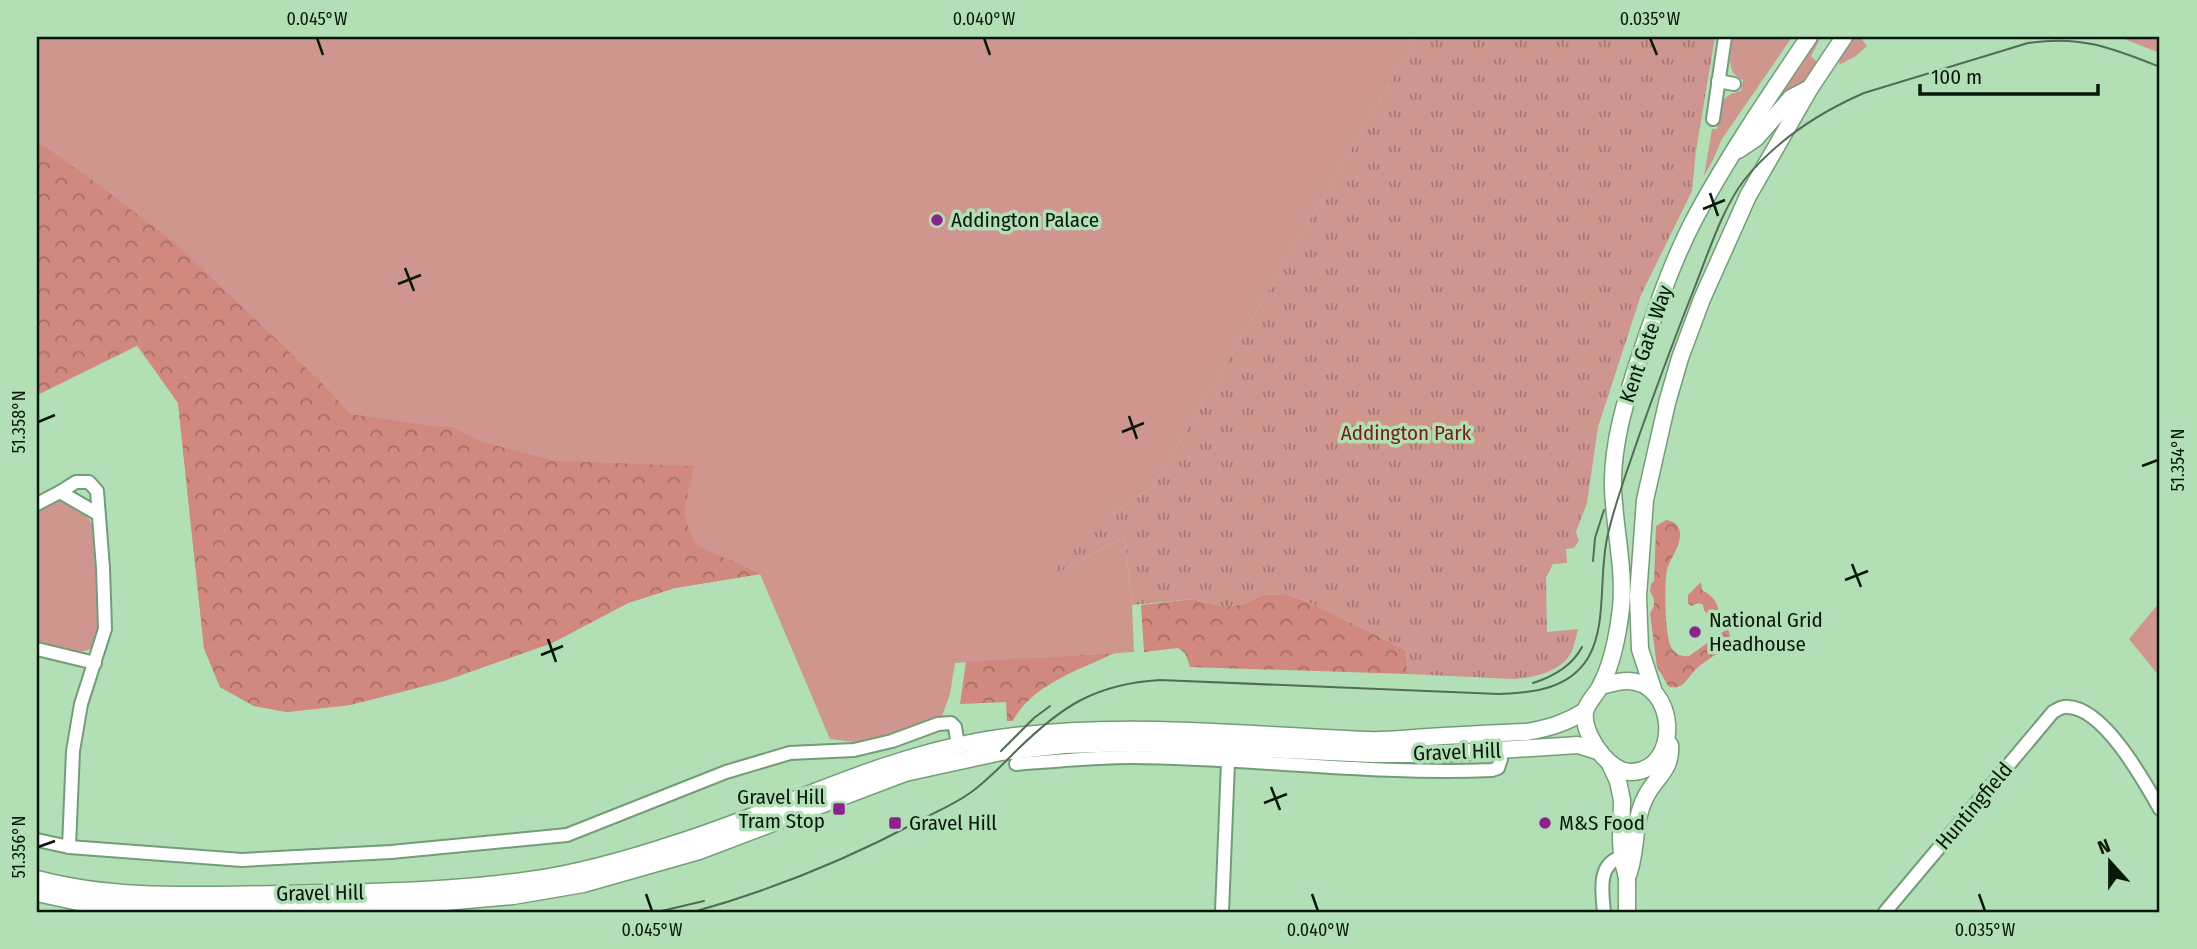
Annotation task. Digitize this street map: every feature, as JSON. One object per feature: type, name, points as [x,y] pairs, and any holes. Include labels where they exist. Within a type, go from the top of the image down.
[{"type":"main road","name":"Kent Gate Way","points":[[1601,686],[1611,660],[1621,608],[1622,582],[1613,482],[1619,427],[1629,388],[1658,302],[1696,217],[1733,154],[1810,37]]},
{"type":"main road","name":"Kent Gate Way","points":[[1653,689],[1640,649],[1638,596],[1646,500],[1667,403],[1680,358],[1730,232],[1748,196],[1810,88],[1844,37]]},
{"type":"main road","points":[[1733,154],[1756,138],[1791,98],[1810,88]]},
{"type":"main road","points":[[1627,878],[1633,864],[1639,811],[1651,787],[1668,766],[1670,757],[1665,713],[1653,689],[1627,681],[1601,686],[1585,711],[1586,726],[1620,786],[1627,912]]},
{"type":"main road","name":"Gravel Hill","points":[[37,879],[110,893],[167,896],[429,889],[534,879],[600,866],[673,845],[747,820],[904,758],[958,745],[1016,736],[1132,729],[1373,741],[1527,732],[1550,728],[1585,711]]},
{"type":"main road","points":[[1605,758],[1629,772],[1642,771],[1657,762],[1667,732]]},
{"type":"main road","name":"Gravel Hill","points":[[37,893],[97,906],[159,910],[433,903],[513,896],[583,884],[699,851],[905,773],[1000,752],[1064,752],[1133,743],[1372,754],[1501,754],[1578,745],[1605,758]]},
{"type":"street","points":[[1713,119],[1725,37]]},
{"type":"street","points":[[1718,81],[1734,84]]},
{"type":"street","points":[[37,504],[76,482],[89,482],[97,491],[105,629],[81,704],[73,751],[69,847]]},
{"type":"street","points":[[60,492],[98,514]]},
{"type":"street","points":[[37,649],[95,663]]},
{"type":"street","name":"Huntingfield","points":[[1885,912],[2053,712],[2067,706],[2083,710],[2123,748],[2160,809]]},
{"type":"street","name":"Gravel Hill","points":[[37,841],[69,847],[242,860],[391,852],[567,835],[726,772],[790,753],[854,750],[892,741],[938,724],[951,723],[955,727],[958,745]]},
{"type":"street","name":"Gravel Hill","points":[[1016,764],[1064,752],[1452,772],[1498,768],[1501,754]]},
{"type":"street","points":[[1222,912],[1228,762]]},
{"type":"street","points":[[1604,912],[1602,883],[1605,868],[1610,861],[1622,857]]},
{"type":"green space","points":[[37,37],[1417,37],[1154,486],[1111,515],[1059,572],[1124,537],[1134,652],[955,663],[950,694],[942,716],[855,742],[830,739],[760,574],[675,588],[628,603],[552,643],[444,681],[350,705],[287,712],[254,706],[220,687],[204,648],[178,403],[137,346],[37,395]]},
{"type":"green space","name":"Addington Park","points":[[1417,37],[1715,37],[1692,191],[1641,295],[1598,427],[1587,503],[1576,532],[1579,541],[1574,548],[1566,549],[1567,563],[1553,564],[1546,578],[1547,632],[1578,629],[1574,646],[1567,658],[1554,669],[1529,677],[1513,679],[1408,674],[1406,650],[1309,602],[1285,594],[1262,595],[1244,604],[1224,607],[1193,599],[1132,605],[1124,537],[1059,572],[1048,551],[1111,515],[1154,486]]},
{"type":"green space","points":[[1733,37],[1792,37],[1722,139],[1704,176],[1712,129],[1717,129],[1722,104],[1728,96],[1741,91],[1743,80],[1733,72],[1730,62]]},
{"type":"green space","points":[[1818,37],[1819,41],[1811,56],[1818,63],[1802,89],[1777,107],[1774,104]]},
{"type":"green space","points":[[1853,37],[1860,37],[1867,46],[1839,65],[1840,58]]},
{"type":"green space","points":[[2119,37],[2160,37],[2160,53]]},
{"type":"green space","points":[[37,141],[176,244],[326,387],[350,414],[452,427],[482,442],[556,461],[694,466],[684,512],[691,536],[700,547],[761,574],[675,588],[628,603],[552,643],[444,681],[350,705],[287,712],[254,706],[220,687],[204,648],[178,403],[138,345],[37,395]]},
{"type":"green space","points":[[59,499],[78,508],[92,524],[99,619],[94,647],[80,652],[37,643],[37,510]]},
{"type":"green space","points":[[1666,520],[1676,524],[1680,534],[1666,576],[1666,621],[1671,647],[1678,654],[1689,656],[1727,629],[1723,624],[1718,627],[1703,605],[1699,603],[1691,606],[1688,603],[1688,595],[1701,582],[1702,590],[1716,602],[1729,631],[1730,637],[1730,646],[1698,667],[1678,687],[1669,687],[1657,667],[1650,613],[1654,605],[1650,591],[1654,581],[1656,526]]},
{"type":"green space","points":[[1285,594],[1309,602],[1406,650],[1408,674],[1190,667],[1185,653],[1178,648],[1144,652],[1141,605],[1193,599],[1224,607],[1244,604],[1262,595]]},
{"type":"green space","points":[[2160,602],[2160,677],[2129,639]]},
{"type":"green space","points":[[1115,653],[1044,688],[1021,708],[1013,721],[1007,721],[1006,702],[960,704],[966,662]]},
{"type":"tram line","points":[[693,912],[808,873],[864,849],[951,804],[982,783],[1049,721],[1081,700],[1117,686],[1160,680],[1499,694],[1537,690],[1571,677],[1588,658],[1594,645],[1600,614],[1605,549],[1611,521],[1667,358],[1717,230],[1737,190],[1757,165],[1799,129],[1830,109],[1864,93],[2028,43],[2080,42],[2127,54],[2160,67]]},
{"type":"tram line","points":[[1593,561],[1595,538],[1604,510]]},
{"type":"tram line","points":[[1533,683],[1561,670],[1573,660],[1582,647]]},
{"type":"tram line","points":[[1001,751],[1050,706]]},
{"type":"tram line","points":[[657,912],[704,901]]},
{"type":"place","name":"Addington Palace","points":[[937,220]]},
{"type":"place","name":"National Grid Headhouse","points":[[1695,632]]},
{"type":"place","name":"Gravel Hill Tram Stop","points":[[839,809]]},
{"type":"place","name":"Gravel Hill","points":[[895,823]]},
{"type":"place","name":"M&S Food","points":[[1545,823]]}]
